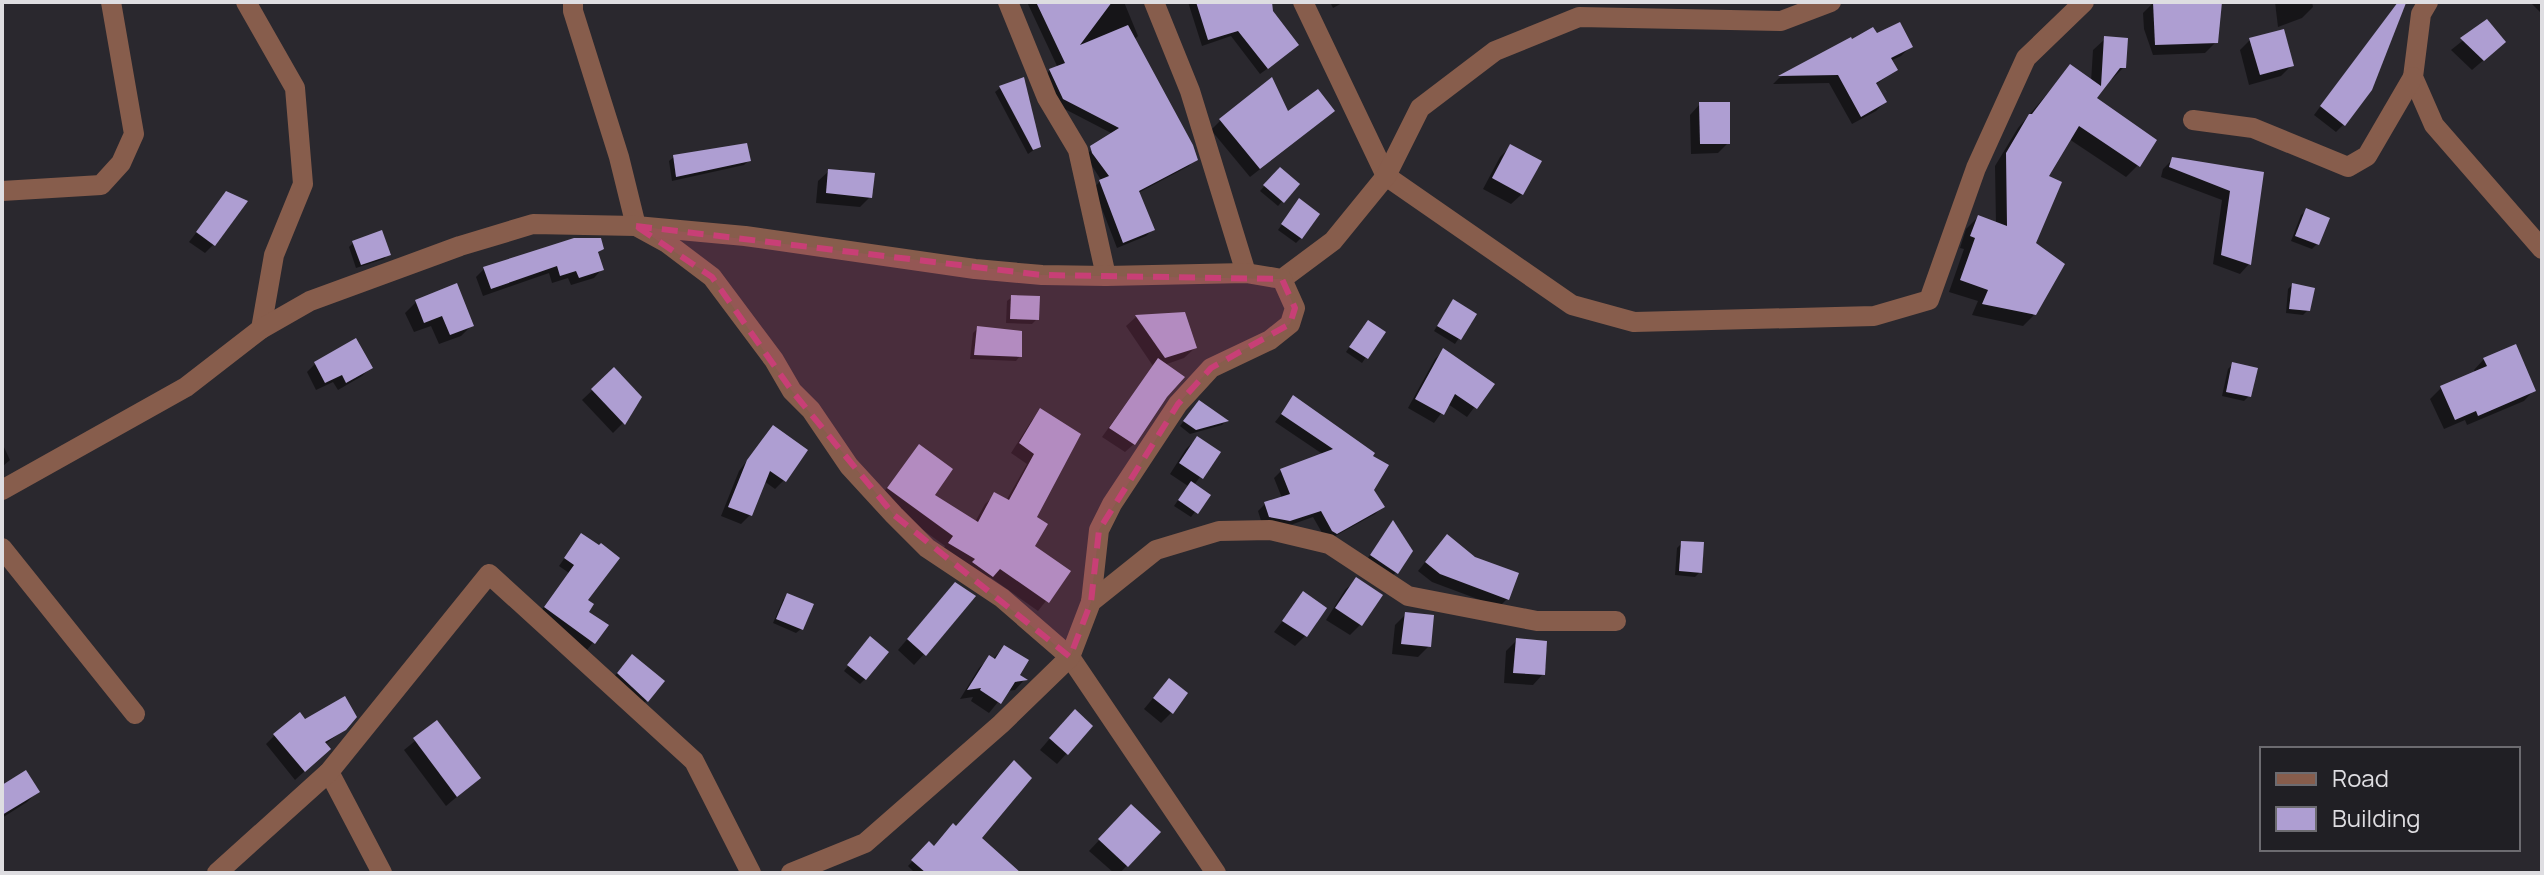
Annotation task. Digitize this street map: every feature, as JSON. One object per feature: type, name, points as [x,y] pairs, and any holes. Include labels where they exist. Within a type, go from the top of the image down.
[{"type":"street","points":[[2,191],[101,185],[121,163],[134,134],[111,2]]},
{"type":"street","points":[[246,2],[295,88],[303,184],[274,255],[261,329]]},
{"type":"street","points":[[573,2],[573,11],[619,157],[636,226],[667,243],[712,277],[849,466],[927,548],[1002,598],[1070,657],[1216,873]]},
{"type":"street","points":[[1008,2],[1047,98],[1078,150],[1106,276]]},
{"type":"street","points":[[1154,2],[1190,91],[1246,273]]},
{"type":"street","points":[[1303,2],[1386,176],[1572,305],[1634,322],[1874,316],[1929,300],[1976,168],[2026,58],[2084,2]]},
{"type":"street","points":[[2,490],[186,387],[261,329],[310,301],[460,246],[533,224],[636,226],[745,236],[975,269],[1106,276],[1246,273],[1282,279],[1333,241],[1386,176],[1420,108],[1495,51],[1578,10],[1715,11],[1781,21],[1831,2]]},
{"type":"street","points":[[2193,120],[2253,128],[2348,167],[2367,156],[2413,77],[2421,14],[2428,2]]},
{"type":"street","points":[[2413,77],[2434,125],[2542,249]]},
{"type":"street","points":[[791,873],[865,843],[1001,724],[1070,657],[1091,602],[1099,530],[1112,504],[1178,404],[1211,368],[1270,340],[1290,324],[1295,308],[1282,279]]},
{"type":"street","points":[[1091,602],[1156,550],[1219,531],[1270,530],[1329,544],[1408,596],[1537,621],[1616,621]]},
{"type":"street","points":[[2,548],[135,714]]},
{"type":"street","points":[[217,873],[329,772],[489,574],[694,761],[751,873]]},
{"type":"street","points":[[329,772],[382,873]]},
{"type":"highlighted area","points":[[636,226],[1042,275],[1282,279],[1295,308],[1290,324],[1211,368],[1178,404],[1099,530],[1091,602],[1070,657],[894,515],[792,391],[712,277]]},
{"type":"building","points":[[1036,2],[1112,2],[1080,45],[1128,25],[1193,145],[1198,160],[1139,191],[1155,230],[1123,243],[1099,180],[1109,176],[1090,146],[1119,128],[1063,99],[1049,69],[1065,63]]},
{"type":"building","points":[[1196,2],[1272,2],[1273,11],[1299,45],[1268,69],[1238,31],[1208,40]]},
{"type":"building","points":[[2153,2],[2222,2],[2218,43],[2155,45]]},
{"type":"building","points":[[2398,2],[2406,3],[2372,90],[2345,126],[2320,106]]},
{"type":"building","points":[[2487,19],[2506,42],[2484,61],[2460,38]]},
{"type":"building","points":[[1900,22],[1913,47],[1891,58],[1898,70],[1876,83],[1887,102],[1861,117],[1838,75],[1778,76],[1873,27],[1877,33]]},
{"type":"building","points":[[2284,29],[2294,66],[2260,75],[2249,38]]},
{"type":"building","points":[[2104,36],[2128,38],[2126,68],[2120,68],[2097,98],[2157,140],[2140,167],[2079,126],[2049,176],[2062,182],[2036,243],[2065,264],[2036,315],[1982,304],[1988,290],[1960,280],[1975,238],[1970,236],[1978,215],[2007,226],[2006,153],[2029,114],[2070,64],[2101,86]]},
{"type":"building","points":[[1024,77],[1041,147],[1033,150],[999,86]]},
{"type":"building","points":[[1272,77],[1288,111],[1318,89],[1335,111],[1260,169],[1219,119]]},
{"type":"building","points":[[1699,102],[1730,102],[1730,144],[1700,144]]},
{"type":"building","points":[[747,143],[751,161],[676,177],[673,155]]},
{"type":"building","points":[[1510,144],[1542,161],[1523,195],[1492,178]]},
{"type":"building","points":[[2172,157],[2264,172],[2251,265],[2221,255],[2230,191],[2169,167]]},
{"type":"building","points":[[1280,167],[1300,184],[1284,203],[1263,185]]},
{"type":"building","points":[[828,169],[875,173],[872,198],[826,193]]},
{"type":"building","points":[[226,191],[248,201],[215,246],[196,232]]},
{"type":"building","points":[[1299,198],[1320,214],[1302,239],[1281,224]]},
{"type":"building","points":[[2306,208],[2330,218],[2319,245],[2295,236]]},
{"type":"building","points":[[382,230],[391,255],[361,265],[352,241]]},
{"type":"building","points":[[574,238],[601,238],[604,249],[598,252],[604,270],[579,278],[576,271],[560,276],[557,266],[491,289],[483,267]]},
{"type":"building","points":[[457,283],[474,326],[450,335],[442,316],[424,323],[415,300]]},
{"type":"building","points":[[2292,283],[2315,288],[2310,311],[2289,309]]},
{"type":"building","points":[[1011,295],[1040,296],[1039,320],[1010,319]]},
{"type":"building","points":[[1453,299],[1477,314],[1461,340],[1437,326]]},
{"type":"building","points":[[1185,312],[1197,348],[1165,358],[1135,315]]},
{"type":"building","points":[[1368,320],[1386,332],[1368,359],[1349,347]]},
{"type":"building","points":[[977,326],[1022,331],[1022,357],[974,355]]},
{"type":"building","points":[[356,338],[373,368],[346,383],[342,375],[325,383],[314,362]]},
{"type":"building","points":[[2516,344],[2536,391],[2478,416],[2476,411],[2455,420],[2440,386],[2487,366],[2483,358]]},
{"type":"building","points":[[1443,348],[1495,384],[1477,409],[1455,394],[1444,415],[1415,399]]},
{"type":"building","points":[[1158,358],[1185,377],[1167,397],[1135,445],[1109,428]]},
{"type":"building","points":[[2232,362],[2258,368],[2251,397],[2226,392]]},
{"type":"building","points":[[614,367],[642,397],[625,425],[591,389]]},
{"type":"building","points":[[1293,395],[1389,465],[1374,490],[1385,507],[1337,534],[1321,511],[1290,521],[1269,517],[1264,502],[1290,494],[1280,469],[1333,449],[1281,414]]},
{"type":"building","points":[[1199,400],[1229,421],[1196,430],[1183,421]]},
{"type":"building","points":[[1040,408],[1081,434],[1037,517],[1048,524],[1035,546],[1071,571],[1049,603],[1000,569],[993,577],[972,562],[975,559],[948,543],[953,536],[887,488],[919,444],[953,469],[935,495],[978,522],[994,492],[1009,500],[1034,454],[1019,443]]},
{"type":"building","points":[[773,425],[808,450],[786,482],[770,471],[752,516],[728,507],[747,460]]},
{"type":"building","points":[[1197,436],[1221,452],[1203,479],[1179,463]]},
{"type":"building","points":[[1191,481],[1211,495],[1198,514],[1178,500]]},
{"type":"building","points":[[1393,520],[1413,551],[1398,574],[1370,555]]},
{"type":"building","points":[[581,533],[620,558],[588,600],[594,604],[589,612],[609,625],[595,644],[544,607],[574,565],[564,558]]},
{"type":"building","points":[[1447,534],[1475,557],[1519,573],[1509,600],[1440,574],[1425,562]]},
{"type":"building","points":[[1681,541],[1704,542],[1702,573],[1679,571]]},
{"type":"building","points":[[1356,577],[1383,595],[1362,626],[1335,608]]},
{"type":"building","points":[[955,582],[976,596],[926,656],[907,639]]},
{"type":"building","points":[[1303,591],[1327,608],[1307,637],[1282,621]]},
{"type":"building","points":[[787,593],[814,604],[803,630],[776,619]]},
{"type":"building","points":[[1405,612],[1434,615],[1431,647],[1401,644]]},
{"type":"building","points":[[870,636],[889,652],[866,680],[847,665]]},
{"type":"building","points":[[1516,638],[1547,641],[1545,675],[1513,673]]},
{"type":"building","points":[[1004,645],[1029,660],[1020,675],[1028,680],[1015,682],[1001,704],[981,688],[967,690],[989,655],[995,659]]},
{"type":"building","points":[[632,654],[665,681],[648,702],[617,673]]},
{"type":"building","points":[[1169,678],[1188,693],[1173,714],[1153,698]]},
{"type":"building","points":[[345,696],[357,717],[346,730],[325,742],[331,749],[305,772],[273,734],[300,712],[305,719]]},
{"type":"building","points":[[1075,709],[1093,726],[1068,755],[1049,738]]},
{"type":"building","points":[[437,720],[481,778],[457,797],[413,738]]},
{"type":"building","points":[[1014,760],[1032,778],[982,838],[1021,873],[926,873],[911,860],[929,841],[934,846],[953,823],[956,826]]},
{"type":"building","points":[[26,770],[40,792],[2,815],[2,785]]},
{"type":"building","points":[[1131,804],[1161,832],[1128,867],[1098,839]]}]
